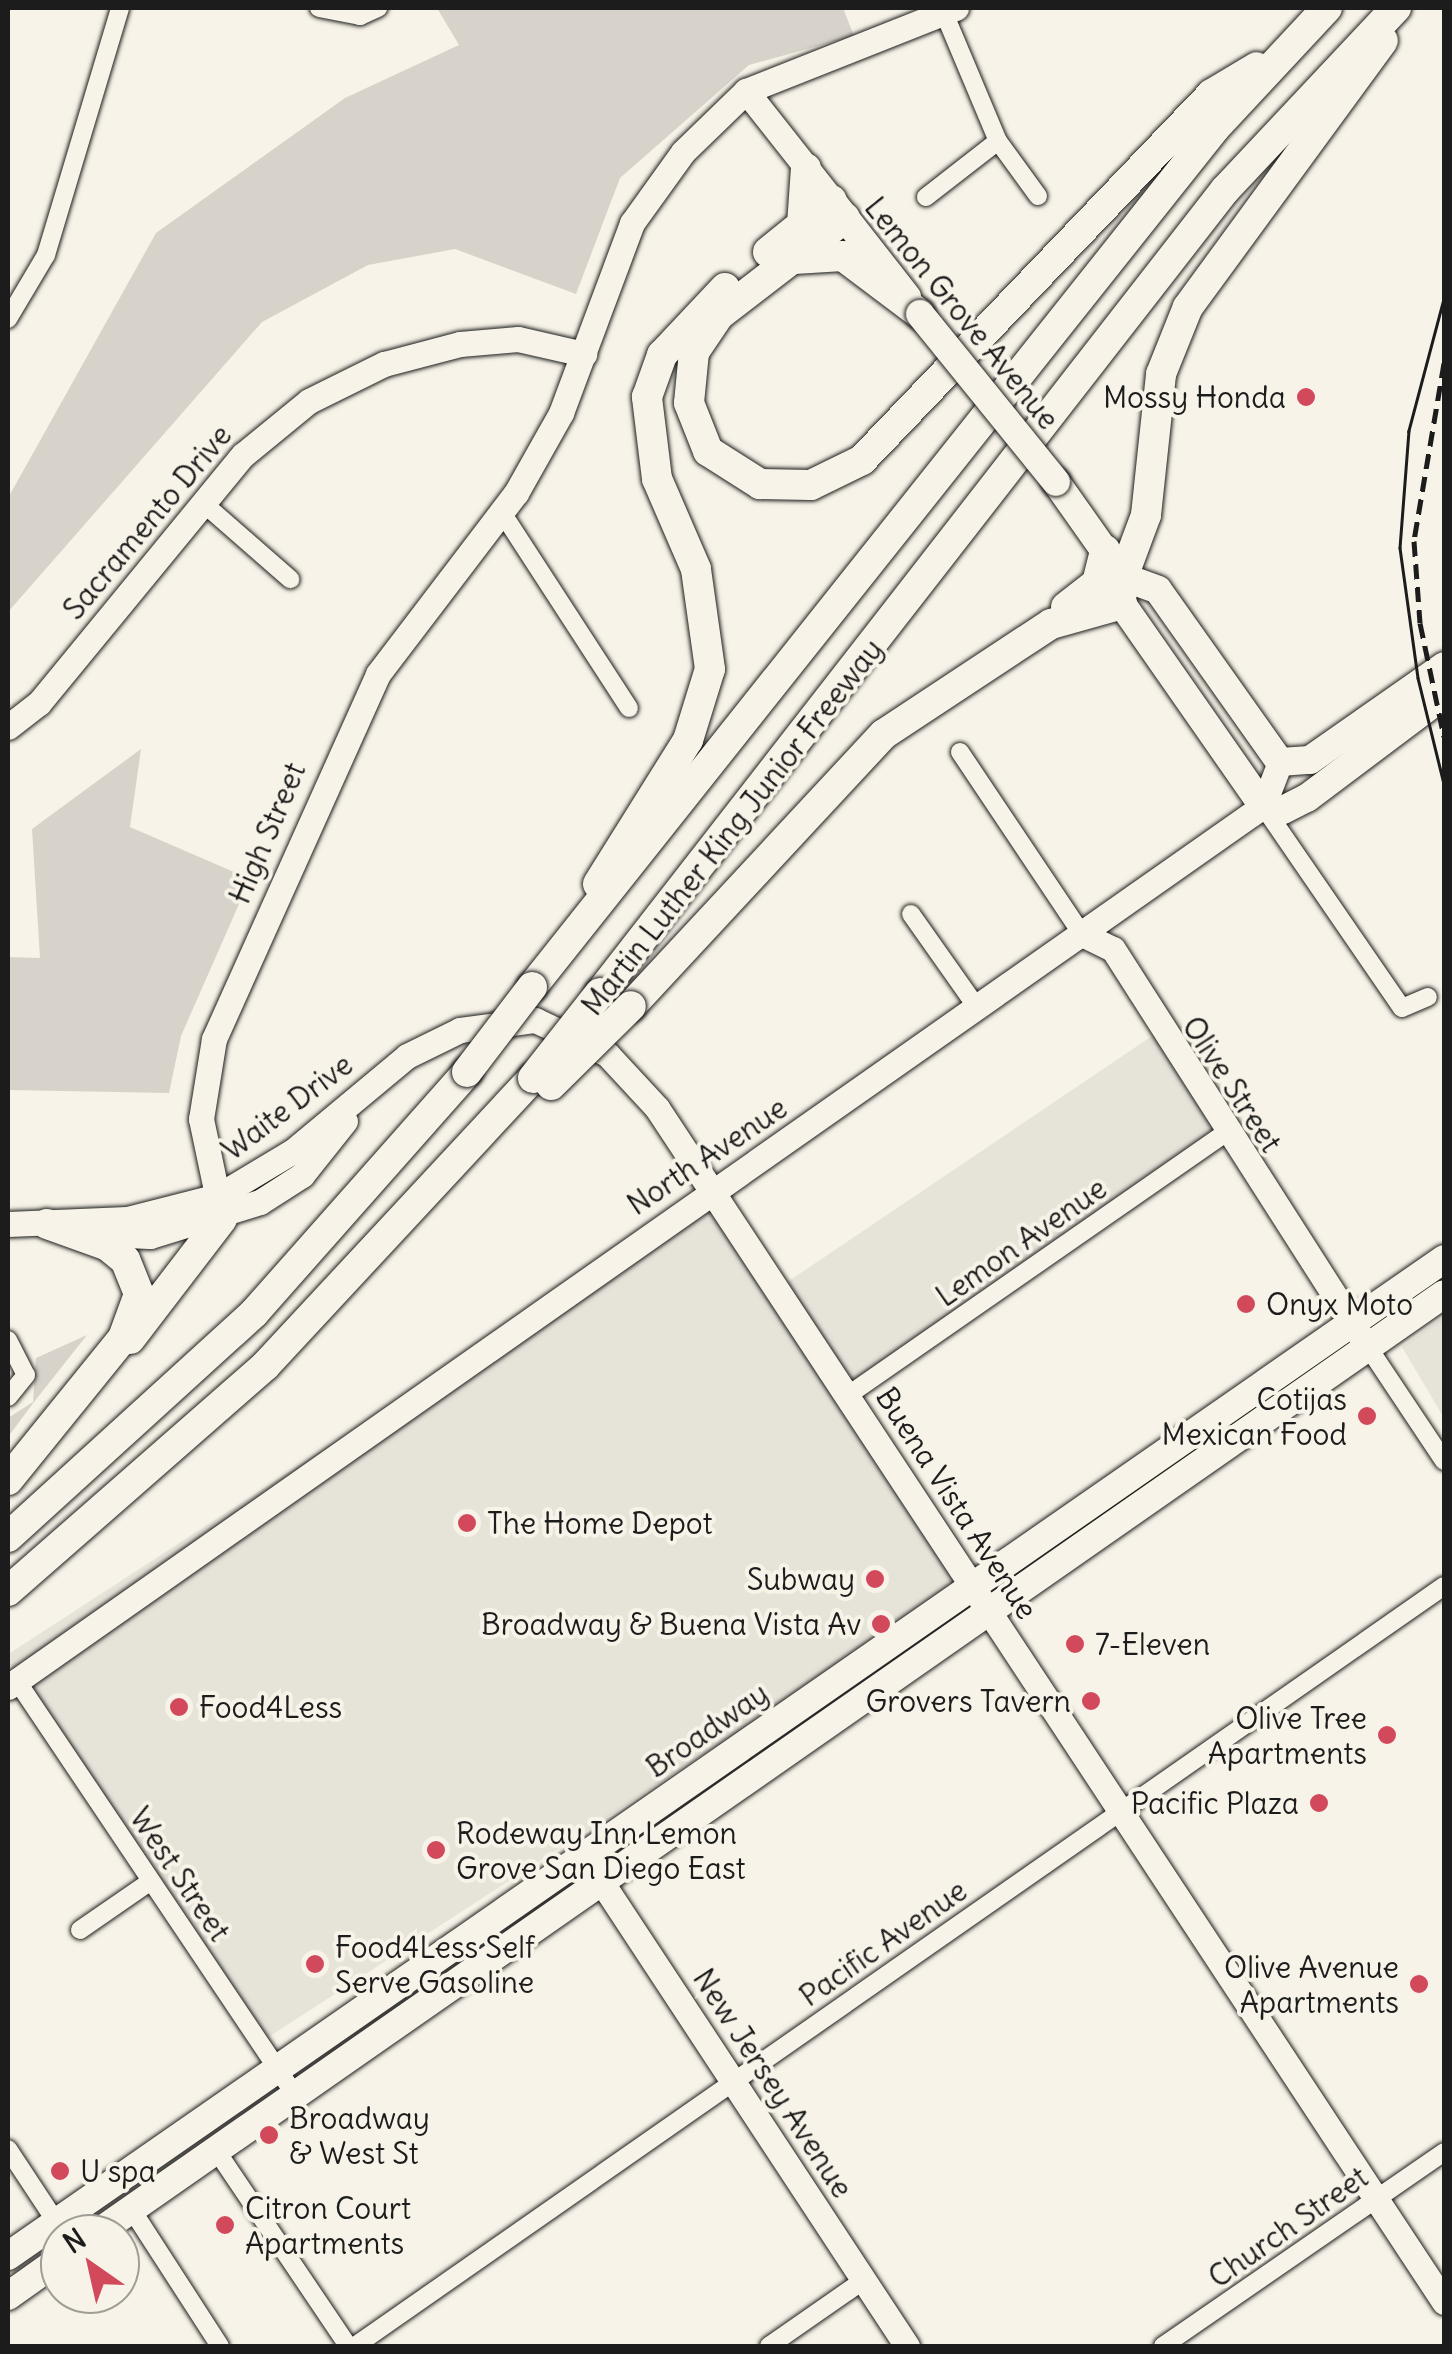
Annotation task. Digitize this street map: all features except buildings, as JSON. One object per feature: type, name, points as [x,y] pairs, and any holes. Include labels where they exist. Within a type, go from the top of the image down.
[{"type":"highway","name":"Martin Luther King Junior Freeway","points":[[8,1536],[254,1312],[467,1072],[1285,50],[1327,8]]},
{"type":"highway","name":"Martin Luther King Junior Freeway","points":[[542,1081],[600,994],[1225,190],[1396,8]]},
{"type":"highway","points":[[1051,624],[1123,591],[1146,515],[1161,374],[1188,306],[1409,8]]},
{"type":"highway","points":[[838,209],[791,260],[719,315],[694,352],[690,402],[708,450],[760,484],[811,485],[862,460],[1212,94],[1285,50]]},
{"type":"highway","points":[[802,225],[806,168]]},
{"type":"highway","points":[[532,988],[688,740],[710,670],[696,569],[647,436],[657,366],[693,314],[802,225],[838,209]]},
{"type":"highway","points":[[791,260],[843,256],[920,314]]},
{"type":"highway","points":[[8,1592],[266,1366],[495,1121],[630,1006],[870,746],[1051,624],[1096,583],[1105,550]]},
{"type":"highway","points":[[8,1480],[94,1378],[220,1207]]},
{"type":"highway","points":[[48,1224],[108,1246],[134,1276],[134,1314],[94,1378]]},
{"type":"main road","name":"High Street","points":[[220,1207],[201,1119],[214,1039],[354,719],[430,597],[501,511],[584,354],[632,222],[683,152],[746,91],[806,60],[947,10]]},
{"type":"main road","name":"Lemon Grove Avenue","points":[[746,91],[1056,482],[1105,550],[1166,668],[1263,806]]},
{"type":"main road","name":"Sacramento Drive","points":[[8,726],[38,703],[202,503],[286,417],[384,364],[518,339],[584,354]]},
{"type":"main road","name":"Lemon Grove Avenue","points":[[1123,591],[1158,590],[1280,762]]},
{"type":"main road","points":[[1166,668],[1208,663]]},
{"type":"main road","points":[[1263,806],[1280,762],[1310,760],[1444,666]]},
{"type":"main road","name":"North Avenue","points":[[12,1684],[1263,806],[1283,810],[1307,798],[1439,708]]},
{"type":"main road","name":"Olive Street","points":[[1082,934],[1113,949],[1226,1133],[1360,1335]]},
{"type":"main road","name":"Waite Drive","points":[[8,1224],[127,1219],[220,1207],[302,1175],[387,1072],[460,1030],[535,1020],[561,1028],[642,1089],[712,1191]]},
{"type":"main road","name":"Buena Vista Avenue","points":[[712,1191],[1444,2302]]},
{"type":"main road","name":"Broadway","points":[[126,2214],[989,1612],[1360,1335],[1444,1259]]},
{"type":"main road","name":"Broadway","points":[[79,2214],[278,2070],[972,1586],[1360,1335],[1444,1294]]},
{"type":"main road","name":"New Jersey Avenue","points":[[584,1855],[907,2346]]},
{"type":"main road","name":"Broadway","points":[[8,2256],[40,2239]]},
{"type":"main road","points":[[8,2296],[40,2273]]},
{"type":"street","points":[[8,319],[46,255],[120,8]]},
{"type":"street","points":[[319,8],[360,16],[378,8]]},
{"type":"street","points":[[947,10],[998,140],[1038,196]]},
{"type":"street","points":[[926,197],[998,140]]},
{"type":"street","points":[[202,503],[290,578]]},
{"type":"street","points":[[501,511],[629,708]]},
{"type":"street","name":"Olive Street","points":[[960,752],[1082,934]]},
{"type":"street","points":[[1263,806],[1402,1008],[1428,997]]},
{"type":"street","points":[[911,914],[978,1009]]},
{"type":"street","name":"Lemon Avenue","points":[[847,1396],[1226,1133]]},
{"type":"street","name":"Olive Street","points":[[1360,1335],[1444,1462]]},
{"type":"street","points":[[8,1340],[26,1375],[8,1397]]},
{"type":"street","name":"Pacific Avenue","points":[[351,2346],[731,2078],[1444,1586]]},
{"type":"street","name":"West Street","points":[[12,1684],[152,1881],[297,2098]]},
{"type":"street","points":[[80,1930],[152,1881]]},
{"type":"street","points":[[8,2149],[51,2214]]},
{"type":"street","points":[[218,2152],[351,2346]]},
{"type":"street","name":"Church Street","points":[[1163,2346],[1444,2152]]},
{"type":"street","points":[[132,2210],[220,2346]]},
{"type":"street","points":[[769,2346],[864,2280]]},
{"type":"shaded area","points":[[437,8],[843,8],[854,36],[749,65],[620,178],[576,294],[455,249],[368,265],[262,322],[8,612],[8,498],[156,233],[345,98],[459,45]]},
{"type":"shaded area","points":[[141,749],[130,827],[250,879],[181,1036],[169,1093],[8,1090],[8,957],[40,958],[32,829]]},
{"type":"shaded area","points":[[1158,1032],[1226,1133],[848,1388],[780,1287]]},
{"type":"shaded area","points":[[712,1197],[964,1585],[257,2044],[8,1661],[8,1654]]},
{"type":"shaded area","points":[[1444,1316],[1444,1418],[1402,1347]]},
{"type":"shaded area","points":[[87,1335],[8,1437],[8,1418],[33,1402],[36,1358]]},
{"type":"tram line","points":[[1444,299],[1409,431],[1400,548],[1418,678],[1444,784]]},
{"type":"railway","points":[[1444,363],[1414,541],[1420,623],[1444,737]]},
{"type":"place","name":"Mossy Honda","points":[[1306,397]]},
{"type":"place","name":"Onyx Moto","points":[[1246,1304]]},
{"type":"place","name":"Cotijas Mexican Food","points":[[1367,1416]]},
{"type":"place","name":"The Home Depot","points":[[467,1523]]},
{"type":"place","name":"Subway","points":[[875,1579]]},
{"type":"place","name":"Broadway & Buena Vista Av","points":[[881,1624]]},
{"type":"place","name":"7-Eleven","points":[[1075,1644]]},
{"type":"place","name":"Grovers Tavern","points":[[1091,1701]]},
{"type":"place","name":"Food4Less","points":[[179,1707]]},
{"type":"place","name":"Olive Tree Apartments","points":[[1387,1735]]},
{"type":"place","name":"Pacific Plaza","points":[[1319,1803]]},
{"type":"place","name":"Rodeway Inn Lemon Grove San Diego East","points":[[436,1850]]},
{"type":"place","name":"Food4Less Self Serve Gasoline","points":[[315,1964]]},
{"type":"place","name":"Olive Avenue Apartments","points":[[1419,1984]]},
{"type":"place","name":"Broadway & West St","points":[[269,2135]]},
{"type":"place","name":"U spa","points":[[60,2171]]},
{"type":"place","name":"Citron Court Apartments","points":[[225,2225]]}]
